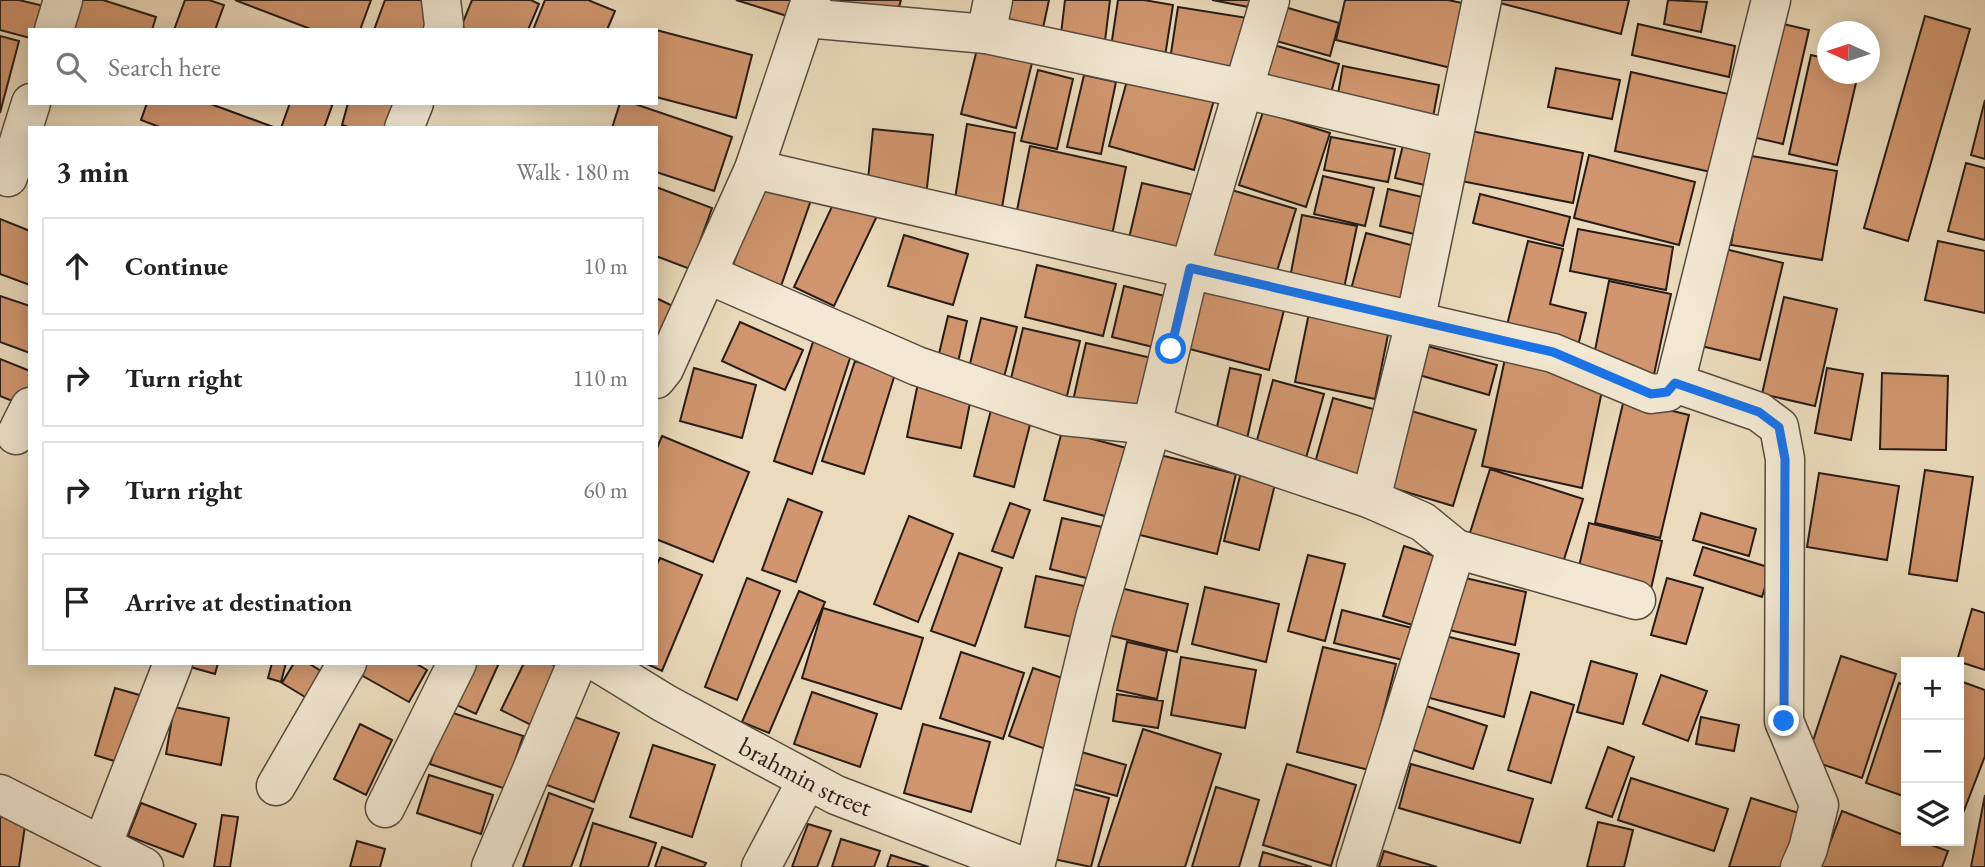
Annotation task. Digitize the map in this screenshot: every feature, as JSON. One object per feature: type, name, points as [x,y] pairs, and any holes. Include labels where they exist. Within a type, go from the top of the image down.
[{"type":"street","points":[[55,28],[63,0]]},
{"type":"street","points":[[440,0],[443,28]]},
{"type":"street","points":[[1035,867],[1095,618],[1152,425],[1190,268],[1270,0]]},
{"type":"street","points":[[1371,499],[1415,322],[1482,0]]},
{"type":"street","points":[[754,169],[1553,352],[1651,394],[1667,392],[1675,383],[1771,0]]},
{"type":"street","points":[[658,376],[664,369],[754,169],[808,9],[989,17],[1244,89],[1453,139]]},
{"type":"street","points":[[13,181],[31,105]]},
{"type":"street","points":[[405,126],[413,105]]},
{"type":"street","points":[[707,274],[918,366],[1064,416],[1152,425],[1371,499],[1423,522],[1456,549],[1636,600]]},
{"type":"street","points":[[1675,383],[1759,412],[1779,427],[1785,459],[1784,721],[1819,805],[1808,849],[1800,867]]},
{"type":"street","points":[[1356,867],[1456,549]]},
{"type":"street","points":[[102,846],[172,665]]},
{"type":"street","points":[[276,786],[346,665]]},
{"type":"street","points":[[385,807],[456,665]]},
{"type":"street","points":[[491,867],[576,665]]},
{"type":"street","name":"brahmin street","points":[[602,665],[664,703],[836,795],[971,858],[1024,867]]},
{"type":"street","points":[[761,867],[807,779]]},
{"type":"street","points":[[0,794],[144,867]]},
{"type":"building","points":[[0,0],[19,0],[48,7],[43,28],[28,28],[28,37],[0,30]]},
{"type":"building","points":[[76,0],[103,0],[156,17],[153,28],[67,28]]},
{"type":"building","points":[[185,0],[209,0],[224,5],[216,28],[175,28]]},
{"type":"building","points":[[235,0],[371,0],[361,28],[308,28]]},
{"type":"building","points":[[385,0],[432,0],[425,28],[375,28]]},
{"type":"building","points":[[472,0],[531,0],[539,4],[529,28],[461,27]]},
{"type":"building","points":[[545,0],[588,0],[615,11],[608,28],[534,28]]},
{"type":"building","points":[[736,0],[792,0],[787,16]]},
{"type":"building","points":[[829,0],[901,0],[894,24],[828,4]]},
{"type":"building","points":[[998,0],[1049,0],[1043,28],[994,17]]},
{"type":"building","points":[[1065,0],[1110,0],[1103,57],[1059,51]]},
{"type":"building","points":[[1118,0],[1144,0],[1173,5],[1163,69],[1109,60]]},
{"type":"building","points":[[1212,0],[1266,0],[1264,10]]},
{"type":"building","points":[[1345,0],[1448,0],[1467,4],[1451,68],[1336,40]]},
{"type":"building","points":[[1629,0],[1621,34],[1496,2]]},
{"type":"building","points":[[1668,0],[1707,2],[1701,32],[1664,24]]},
{"type":"building","points":[[1278,5],[1339,23],[1330,56],[1269,39]]},
{"type":"building","points":[[1178,7],[1254,19],[1244,85],[1168,73]]},
{"type":"building","points":[[1925,16],[1970,29],[1908,241],[1864,228]]},
{"type":"building","points":[[1775,22],[1809,30],[1783,144],[1748,136]]},
{"type":"building","points":[[1638,24],[1735,46],[1729,77],[1632,55]]},
{"type":"building","points":[[658,31],[752,55],[736,118],[658,98]]},
{"type":"building","points":[[0,36],[19,41],[0,113]]},
{"type":"building","points":[[1267,43],[1339,64],[1324,118],[1251,98]]},
{"type":"building","points":[[977,49],[1032,63],[1016,128],[961,114]]},
{"type":"building","points":[[1811,55],[1817,56],[1817,84],[1856,84],[1837,165],[1789,154]]},
{"type":"building","points":[[1343,66],[1439,85],[1429,139],[1333,121]]},
{"type":"building","points":[[1556,68],[1620,80],[1612,119],[1548,107]]},
{"type":"building","points":[[1038,70],[1073,79],[1057,149],[1021,141]]},
{"type":"building","points":[[1130,70],[1216,93],[1194,170],[1109,146]]},
{"type":"building","points":[[1631,72],[1728,94],[1711,172],[1615,151]]},
{"type":"building","points":[[1084,75],[1116,82],[1101,154],[1067,147]]},
{"type":"building","points":[[1985,100],[1985,159],[1971,155]]},
{"type":"building","points":[[146,105],[213,105],[271,126],[157,126],[141,120]]},
{"type":"building","points":[[289,105],[332,105],[325,126],[282,126]]},
{"type":"building","points":[[347,105],[405,105],[399,126],[342,125]]},
{"type":"building","points":[[619,105],[638,105],[732,137],[714,191],[658,173],[658,126],[613,126]]},
{"type":"building","points":[[1263,112],[1330,133],[1306,207],[1239,185]]},
{"type":"building","points":[[967,124],[1015,133],[1000,219],[953,211]]},
{"type":"building","points":[[873,129],[933,135],[926,196],[867,190]]},
{"type":"building","points":[[1461,129],[1583,153],[1573,203],[1451,179]]},
{"type":"building","points":[[1331,137],[1395,149],[1388,182],[1324,170]]},
{"type":"building","points":[[1403,145],[1441,154],[1433,187],[1395,178]]},
{"type":"building","points":[[1030,146],[1126,167],[1110,245],[1014,225]]},
{"type":"building","points":[[1589,155],[1695,182],[1679,245],[1574,218]]},
{"type":"building","points":[[1746,155],[1837,171],[1822,260],[1731,245]]},
{"type":"building","points":[[1966,163],[1985,168],[1985,240],[1948,231]]},
{"type":"building","points":[[1323,176],[1374,188],[1365,226],[1314,214]]},
{"type":"building","points":[[762,182],[811,200],[781,286],[732,268]]},
{"type":"building","points":[[1142,183],[1194,195],[1179,263],[1126,251]]},
{"type":"building","points":[[1218,186],[1296,209],[1273,284],[1196,261]]},
{"type":"building","points":[[658,188],[712,208],[690,269],[658,257]]},
{"type":"building","points":[[1388,189],[1435,200],[1427,237],[1380,226]]},
{"type":"building","points":[[1480,194],[1570,217],[1563,246],[1473,223]]},
{"type":"building","points":[[837,196],[877,216],[834,306],[794,287]]},
{"type":"building","points":[[1302,215],[1357,226],[1343,293],[1289,283]]},
{"type":"building","points":[[0,219],[28,230],[28,284],[0,274]]},
{"type":"building","points":[[1578,229],[1673,247],[1666,290],[1570,271]]},
{"type":"building","points":[[1366,233],[1422,248],[1405,312],[1349,297]]},
{"type":"building","points":[[904,235],[968,254],[953,305],[888,286]]},
{"type":"building","points":[[1528,241],[1563,249],[1550,304],[1586,313],[1576,354],[1504,337]]},
{"type":"building","points":[[1938,241],[1985,251],[1985,313],[1925,300]]},
{"type":"building","points":[[1725,249],[1783,263],[1760,360],[1701,346]]},
{"type":"building","points":[[1037,265],[1116,284],[1103,336],[1025,317]]},
{"type":"building","points":[[1204,276],[1287,298],[1269,370],[1186,348]]},
{"type":"building","points":[[1609,281],[1671,294],[1652,384],[1592,365]]},
{"type":"building","points":[[1124,286],[1173,298],[1161,349],[1112,337]]},
{"type":"building","points":[[0,296],[28,305],[28,352],[0,342]]},
{"type":"building","points":[[1784,297],[1837,309],[1815,406],[1762,394]]},
{"type":"building","points":[[658,299],[677,308],[658,350]]},
{"type":"building","points":[[1310,308],[1390,325],[1375,399],[1295,382]]},
{"type":"building","points":[[948,316],[967,321],[957,367],[937,362]]},
{"type":"building","points":[[981,318],[1017,327],[1002,385],[967,376]]},
{"type":"building","points":[[740,322],[803,350],[785,390],[722,361]]},
{"type":"building","points":[[1023,328],[1080,341],[1066,400],[1009,387]]},
{"type":"building","points":[[814,339],[852,352],[812,474],[774,461]]},
{"type":"building","points":[[1086,343],[1156,359],[1142,420],[1072,405]]},
{"type":"building","points":[[1427,346],[1497,365],[1489,395],[1419,375]]},
{"type":"building","points":[[1506,354],[1604,381],[1582,488],[1482,466]]},
{"type":"building","points":[[0,359],[28,370],[28,390],[22,405],[0,396]]},
{"type":"building","points":[[855,361],[895,374],[864,474],[822,461]]},
{"type":"building","points":[[694,368],[756,385],[742,438],[680,421]]},
{"type":"building","points":[[1230,368],[1261,375],[1247,439],[1216,431]]},
{"type":"building","points":[[1827,368],[1863,374],[1851,440],[1815,433]]},
{"type":"building","points":[[1882,373],[1948,376],[1946,450],[1880,449]]},
{"type":"building","points":[[1273,380],[1324,394],[1306,458],[1256,444]]},
{"type":"building","points":[[918,383],[972,393],[961,448],[907,437]]},
{"type":"building","points":[[1333,398],[1384,412],[1364,484],[1313,470]]},
{"type":"building","points":[[1624,399],[1689,415],[1660,538],[1595,523]]},
{"type":"building","points":[[992,406],[1032,417],[1014,487],[974,476]]},
{"type":"building","points":[[1408,410],[1476,430],[1453,506],[1386,486]]},
{"type":"building","points":[[1062,431],[1134,450],[1116,519],[1044,500]]},
{"type":"building","points":[[662,436],[749,472],[713,562],[658,540],[658,445]]},
{"type":"building","points":[[1156,454],[1236,474],[1217,554],[1136,534]]},
{"type":"building","points":[[1490,469],[1583,499],[1561,569],[1468,539]]},
{"type":"building","points":[[1925,470],[1973,477],[1957,581],[1909,574]]},
{"type":"building","points":[[1241,472],[1276,480],[1259,550],[1224,541]]},
{"type":"building","points":[[1819,473],[1899,486],[1887,560],[1807,547]]},
{"type":"building","points":[[788,499],[822,512],[796,582],[762,570]]},
{"type":"building","points":[[1010,503],[1030,510],[1013,558],[992,551]]},
{"type":"building","points":[[1701,513],[1756,529],[1749,556],[1693,540]]},
{"type":"building","points":[[909,516],[953,534],[918,622],[874,604]]},
{"type":"building","points":[[1062,518],[1111,529],[1098,581],[1050,569]]},
{"type":"building","points":[[1589,523],[1662,541],[1650,593],[1577,575]]},
{"type":"building","points":[[1404,546],[1441,558],[1419,627],[1383,616]]},
{"type":"building","points":[[1703,547],[1771,568],[1762,597],[1694,575]]},
{"type":"building","points":[[959,553],[1002,568],[975,646],[931,631]]},
{"type":"building","points":[[1308,555],[1345,564],[1325,641],[1288,631]]},
{"type":"building","points":[[660,558],[702,575],[662,671],[649,665],[658,665]]},
{"type":"building","points":[[1036,576],[1094,588],[1083,639],[1025,627]]},
{"type":"building","points":[[1461,577],[1526,592],[1515,645],[1449,630]]},
{"type":"building","points":[[747,578],[780,591],[737,700],[705,687]]},
{"type":"building","points":[[1667,578],[1703,588],[1686,644],[1651,635]]},
{"type":"building","points":[[1116,587],[1188,604],[1177,652],[1104,634]]},
{"type":"building","points":[[1205,587],[1279,604],[1266,662],[1192,644]]},
{"type":"building","points":[[799,591],[825,602],[769,733],[742,722]]},
{"type":"building","points":[[823,608],[923,638],[901,709],[802,678]]},
{"type":"building","points":[[1972,609],[1985,613],[1985,670],[1964,663],[1964,657],[1958,657]]},
{"type":"building","points":[[1342,610],[1416,629],[1407,661],[1334,643]]},
{"type":"building","points":[[1437,634],[1519,654],[1504,717],[1422,696]]},
{"type":"building","points":[[1127,642],[1167,651],[1157,699],[1117,690]]},
{"type":"building","points":[[1323,647],[1396,664],[1369,770],[1297,752]]},
{"type":"building","points":[[961,652],[1024,673],[1003,739],[940,718]]},
{"type":"building","points":[[1841,656],[1896,674],[1862,778],[1807,759]]},
{"type":"building","points":[[1181,657],[1256,670],[1245,728],[1171,715]]},
{"type":"building","points":[[1591,661],[1637,674],[1623,724],[1577,712]]},
{"type":"building","points":[[187,665],[217,665],[215,674]]},
{"type":"building","points":[[271,665],[285,665],[281,682],[268,678]]},
{"type":"building","points":[[293,665],[311,665],[326,674],[310,700],[282,683]]},
{"type":"building","points":[[358,665],[418,665],[427,670],[409,702],[354,671]]},
{"type":"building","points":[[464,665],[498,665],[476,714],[448,701]]},
{"type":"building","points":[[523,665],[554,665],[565,671],[537,728],[501,710]]},
{"type":"building","points":[[1033,668],[1077,683],[1054,752],[1009,736]]},
{"type":"building","points":[[1661,675],[1707,691],[1688,741],[1643,724]]},
{"type":"building","points":[[1964,682],[1985,690],[1985,756],[1964,811]]},
{"type":"building","points":[[1899,683],[1901,795],[1866,783]]},
{"type":"building","points":[[115,688],[150,698],[130,766],[95,755]]},
{"type":"building","points":[[812,692],[877,714],[860,767],[794,744]]},
{"type":"building","points":[[1531,692],[1574,705],[1551,783],[1508,770]]},
{"type":"building","points":[[1117,694],[1163,701],[1158,728],[1113,721]]},
{"type":"building","points":[[1417,703],[1487,726],[1473,769],[1404,747]]},
{"type":"building","points":[[174,707],[229,718],[221,765],[166,754]]},
{"type":"building","points":[[447,711],[523,736],[506,789],[430,764]]},
{"type":"building","points":[[569,715],[619,733],[594,802],[544,784]]},
{"type":"building","points":[[1701,717],[1739,725],[1734,751],[1696,744]]},
{"type":"building","points":[[360,724],[392,740],[366,795],[334,779]]},
{"type":"building","points":[[923,724],[990,742],[971,812],[904,793]]},
{"type":"building","points":[[1143,729],[1221,754],[1185,867],[1098,867]]},
{"type":"building","points":[[653,745],[715,765],[692,837],[630,817]]},
{"type":"building","points":[[1608,747],[1634,757],[1612,817],[1586,808]]},
{"type":"building","points":[[1078,751],[1126,765],[1117,796],[1069,783]]},
{"type":"building","points":[[1287,764],[1356,785],[1331,866],[1263,845]]},
{"type":"building","points":[[1411,764],[1533,799],[1520,843],[1399,808]]},
{"type":"building","points":[[429,775],[493,795],[481,834],[417,813]]},
{"type":"building","points":[[1631,778],[1728,809],[1714,851],[1618,820]]},
{"type":"building","points":[[1063,786],[1109,798],[1091,867],[1044,857]]},
{"type":"building","points":[[1216,787],[1259,800],[1239,867],[1192,867]]},
{"type":"building","points":[[549,793],[593,809],[571,867],[523,867]]},
{"type":"building","points":[[1985,795],[1985,867],[1971,867]]},
{"type":"building","points":[[1751,798],[1805,815],[1788,867],[1729,867]]},
{"type":"building","points":[[141,803],[196,824],[183,857],[128,836]]},
{"type":"building","points":[[0,809],[27,812],[19,867],[0,867]]},
{"type":"building","points":[[1842,811],[1901,834],[1901,846],[1934,846],[1948,851],[1942,867],[1821,867]]},
{"type":"building","points":[[222,815],[238,817],[230,867],[214,867]]},
{"type":"building","points":[[1598,822],[1633,830],[1624,867],[1587,867]]},
{"type":"building","points":[[593,823],[656,843],[648,867],[580,867]]},
{"type":"building","points":[[808,824],[831,831],[817,867],[792,867]]},
{"type":"building","points":[[841,839],[880,851],[874,867],[832,867]]},
{"type":"building","points":[[357,841],[385,849],[380,867],[350,867]]},
{"type":"building","points":[[662,847],[706,863],[704,867],[655,867]]},
{"type":"building","points":[[1384,851],[1437,867],[1379,867]]},
{"type":"building","points":[[1263,852],[1312,867],[1259,867]]},
{"type":"building","points":[[891,855],[929,867],[887,867]]},
{"type":"route","points":[[1171,349],[1190,268],[1553,352],[1651,394],[1667,392],[1675,383],[1759,412],[1779,427],[1785,459],[1784,721]]}]
